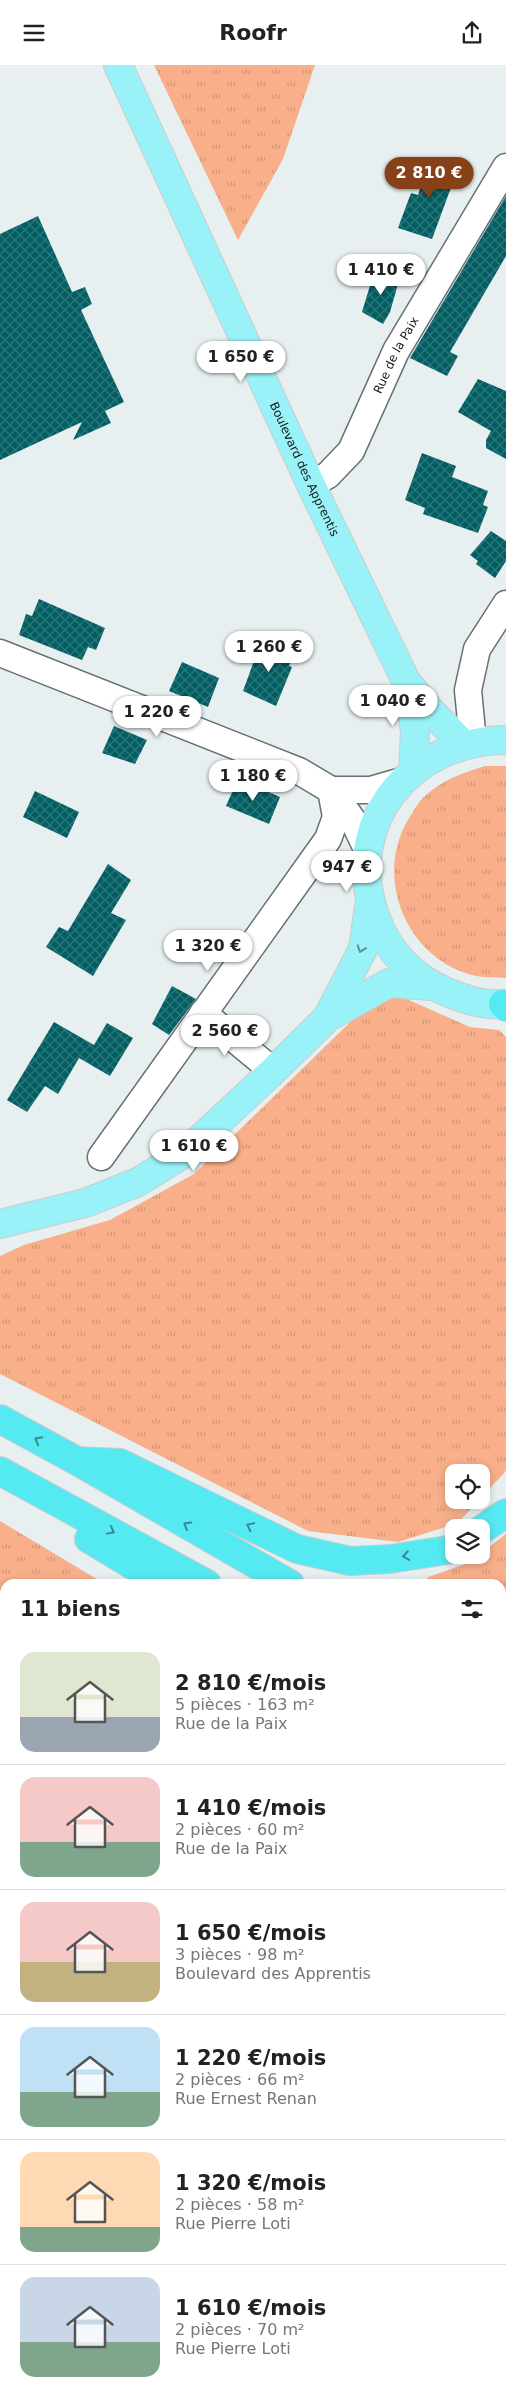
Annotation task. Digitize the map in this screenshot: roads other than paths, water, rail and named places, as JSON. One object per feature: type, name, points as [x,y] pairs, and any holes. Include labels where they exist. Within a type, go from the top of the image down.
[{"type":"highway","points":[[0,1419],[77,1461],[281,1579]]},
{"type":"highway","points":[[77,1461],[120,1463],[297,1549],[350,1561],[390,1559],[445,1550]]},
{"type":"highway","points":[[0,1471],[198,1579]]},
{"type":"highway","points":[[53,1499],[83,1535],[156,1579]]},
{"type":"highway","points":[[490,1524],[506,1513]]},
{"type":"main road","name":"Boulevard des Apprentis","points":[[118,65],[311,485],[406,681],[428,708],[468,743]]},
{"type":"main road","name":"Boulevard des Apprentis","points":[[406,681],[415,732],[408,776]]},
{"type":"main road","points":[[327,1018],[363,949],[369,902],[366,877],[368,851],[378,818],[386,802],[408,776],[428,759],[468,743],[506,739]]},
{"type":"main road","points":[[369,902],[382,935],[403,964],[430,986],[465,1000],[505,1005]]},
{"type":"main road","points":[[0,1224],[85,1203],[138,1182],[186,1152],[327,1018],[389,983],[430,986]]},
{"type":"street","name":"Rue de la Paix","points":[[311,485],[328,475],[351,451],[396,351],[506,167]]},
{"type":"street","points":[[468,743],[468,690],[477,649],[506,604]]},
{"type":"street","points":[[0,653],[299,771],[331,790],[354,822],[368,851]]},
{"type":"street","points":[[331,790],[371,790],[408,776]]},
{"type":"street","points":[[101,1157],[328,839],[336,817],[331,790]]},
{"type":"street","points":[[203,1013],[273,1071]]}]
